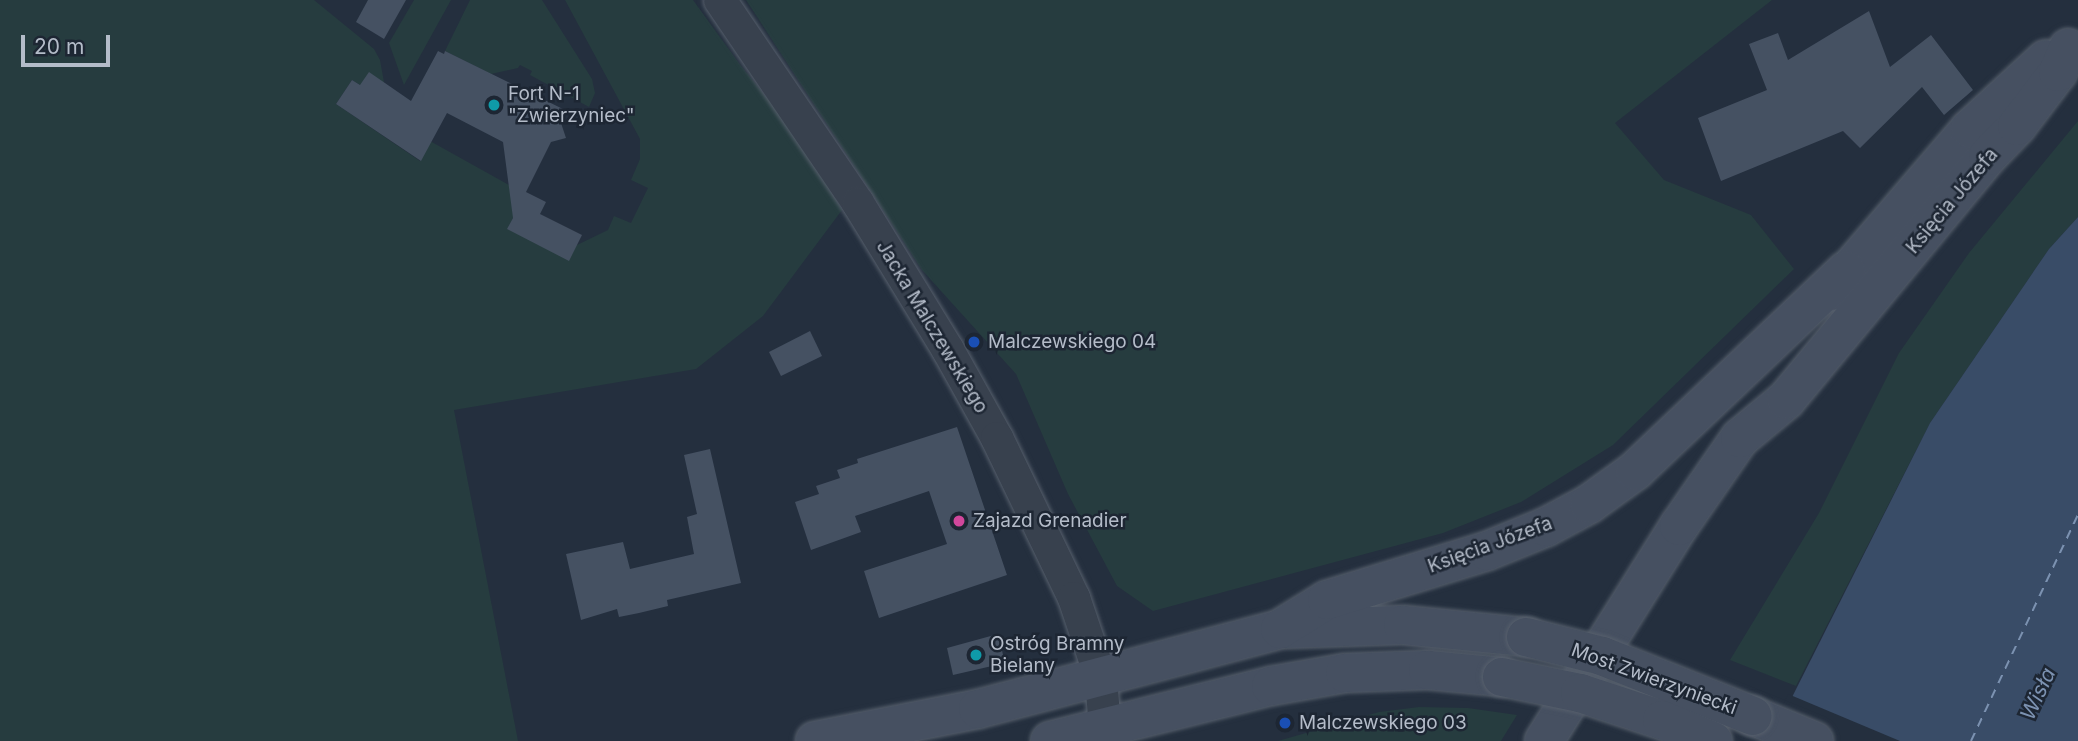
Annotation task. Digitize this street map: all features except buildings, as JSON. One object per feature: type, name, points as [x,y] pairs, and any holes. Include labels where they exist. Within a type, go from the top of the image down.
[{"type":"street","name":"Jacka Malczewskiego","points":[[720,0],[850,192],[948,350],[1046,536],[1074,598],[1101,678]]},
{"type":"street","name":"Księcia Józefa","points":[[1544,741],[1679,526],[1740,438],[1761,387],[1846,271],[1970,129],[2045,60],[2073,44]]},
{"type":"street","name":"Księcia Józefa","points":[[1740,438],[1786,400],[1988,156],[2017,126],[2058,72],[2073,44]]},
{"type":"street","name":"Księcia Józefa","points":[[815,741],[899,732],[1280,629],[1327,600],[1487,551],[1546,527],[1589,504],[1635,471],[1846,271]]},
{"type":"street","name":"Most Zwierzyniecki","points":[[1280,629],[1403,625],[1526,637],[1590,652],[1654,675],[1814,741]]},
{"type":"street","name":"Most Zwierzyniecki","points":[[1197,706],[1271,686],[1345,673],[1428,670],[1502,677],[1580,693],[1662,720],[1713,741]]},
{"type":"street","points":[[1101,678],[1106,735]]},
{"type":"street","points":[[1049,741],[1106,735],[1197,706]]},
{"type":"street","points":[[1171,741],[1182,722],[1197,706]]},
{"type":"green space","points":[[0,0],[314,0],[374,49],[380,60],[384,82],[360,85],[352,80],[336,104],[420,161],[430,141],[509,185],[515,214],[508,229],[577,245],[608,230],[614,216],[631,223],[648,188],[631,180],[640,159],[640,139],[565,0],[693,0],[741,66],[800,138],[842,210],[763,316],[696,369],[454,410],[518,741],[0,741]]},
{"type":"green space","points":[[414,0],[451,0],[404,85],[389,43]]},
{"type":"green space","points":[[470,0],[542,0],[592,79],[595,93],[589,107],[530,75],[532,71],[520,65],[518,68],[491,74],[445,51]]},
{"type":"green space","points":[[746,0],[1772,0],[1615,123],[1664,180],[1751,215],[1794,269],[1613,445],[1521,502],[1443,533],[1153,611],[1117,586],[1068,494],[1016,374],[922,270]]},
{"type":"green space","points":[[2078,121],[2078,217],[2049,249],[1930,423],[1796,686],[1730,660],[1819,513],[1899,353],[1969,253]]},
{"type":"green space","points":[[1419,707],[1468,708],[1517,715],[1501,741],[1278,741],[1379,712]]},
{"type":"water","name":"Wisła","points":[[2078,217],[2078,741],[1770,741],[1930,423],[2049,249]]},
{"type":"pier","points":[[1788,694],[1900,741],[1767,741]]},
{"type":"ferry route","points":[[1971,741],[2078,515]]},
{"type":"place","name":"Fort N-1 \"Zwierzyniec\"","points":[[494,105]]},
{"type":"place","name":"Malczewskiego 04","points":[[974,342]]},
{"type":"place","name":"Zajazd Grenadier","points":[[959,521]]},
{"type":"place","name":"Ostróg Bramny Bielany","points":[[976,655]]},
{"type":"place","name":"Malczewskiego 03","points":[[1285,723]]}]
